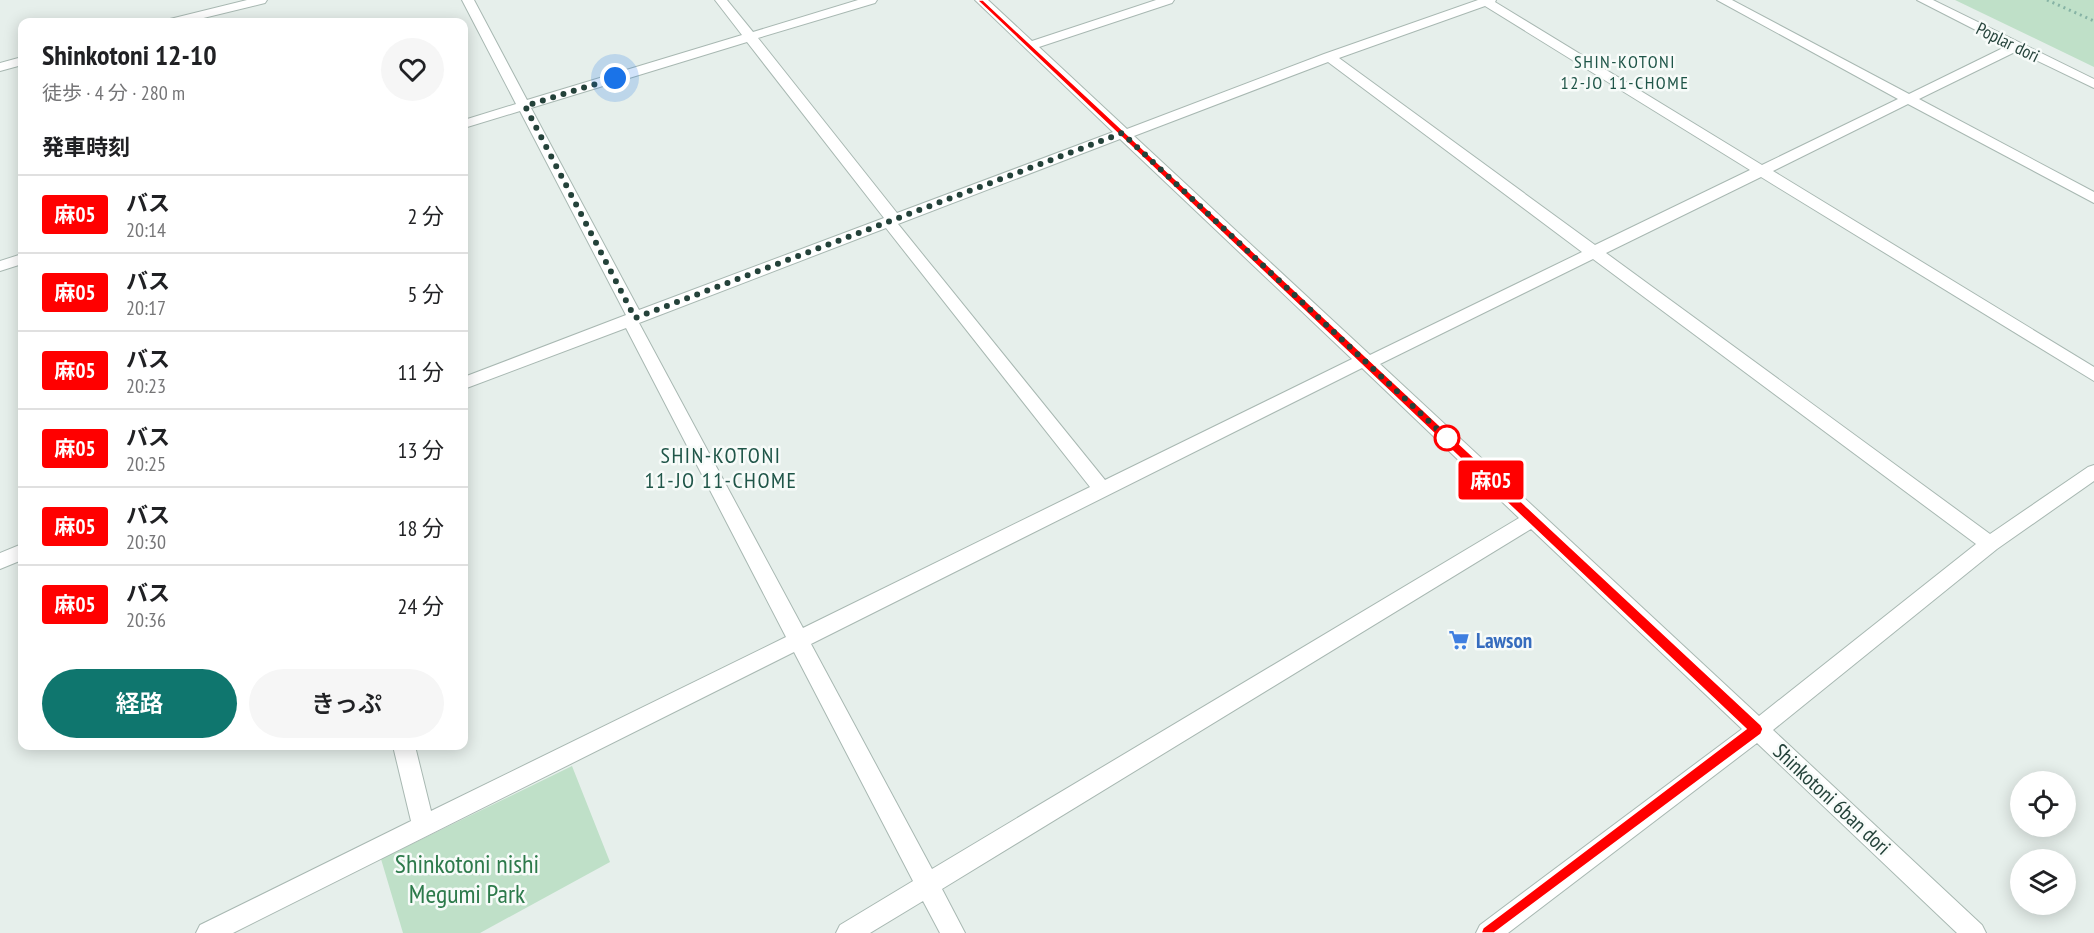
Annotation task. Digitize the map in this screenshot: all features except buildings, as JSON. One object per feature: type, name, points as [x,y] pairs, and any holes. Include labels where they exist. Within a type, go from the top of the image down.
[{"type":"street","points":[[219,17],[261,0]]},
{"type":"street","points":[[468,0],[953,933]]},
{"type":"street","points":[[721,0],[1102,489]]},
{"type":"street","points":[[468,123],[871,0]]},
{"type":"street","name":"Shinkotoni 6ban dori","points":[[981,0],[1974,933]]},
{"type":"street","points":[[1029,46],[1168,0]]},
{"type":"street","points":[[468,381],[1123,134],[1487,0],[2094,375]]},
{"type":"street","points":[[1723,0],[2094,198]]},
{"type":"street","name":"Poplar dori","points":[[1923,0],[2094,84]]},
{"type":"street","points":[[208,933],[1102,489],[1910,100],[2017,46]]},
{"type":"street","points":[[1329,57],[1990,544]]},
{"type":"street","points":[[0,67],[18,62]]},
{"type":"street","points":[[0,266],[18,260]]},
{"type":"street","points":[[1488,933],[1793,703],[1990,544],[2094,472]]},
{"type":"street","points":[[848,933],[1533,519]]},
{"type":"street","points":[[0,561],[18,554]]},
{"type":"street","points":[[405,750],[423,825]]},
{"type":"path","points":[[2047,0],[2094,21]]},
{"type":"green space","points":[[1955,0],[2094,0],[2094,67]]},
{"type":"green space","name":"Shinkotoni nishi Megumi Park","points":[[572,766],[610,862],[480,933],[403,933],[381,859]]},
{"type":"bus line","name":"麻05","points":[[981,0],[1756,729],[1692,780],[1488,933]]},
{"type":"place","name":"Lawson","points":[[1459,640]]},
{"type":"district","name":"SHIN-KOTONI 12-JO 11-CHOME","points":[[1625,71]]},
{"type":"district","name":"SHIN-KOTONI 11-JO 11-CHOME","points":[[721,468]]},
{"type":"route","points":[[615,78],[525,106],[635,318],[1122,133],[1450,441],[1447,438]]}]
